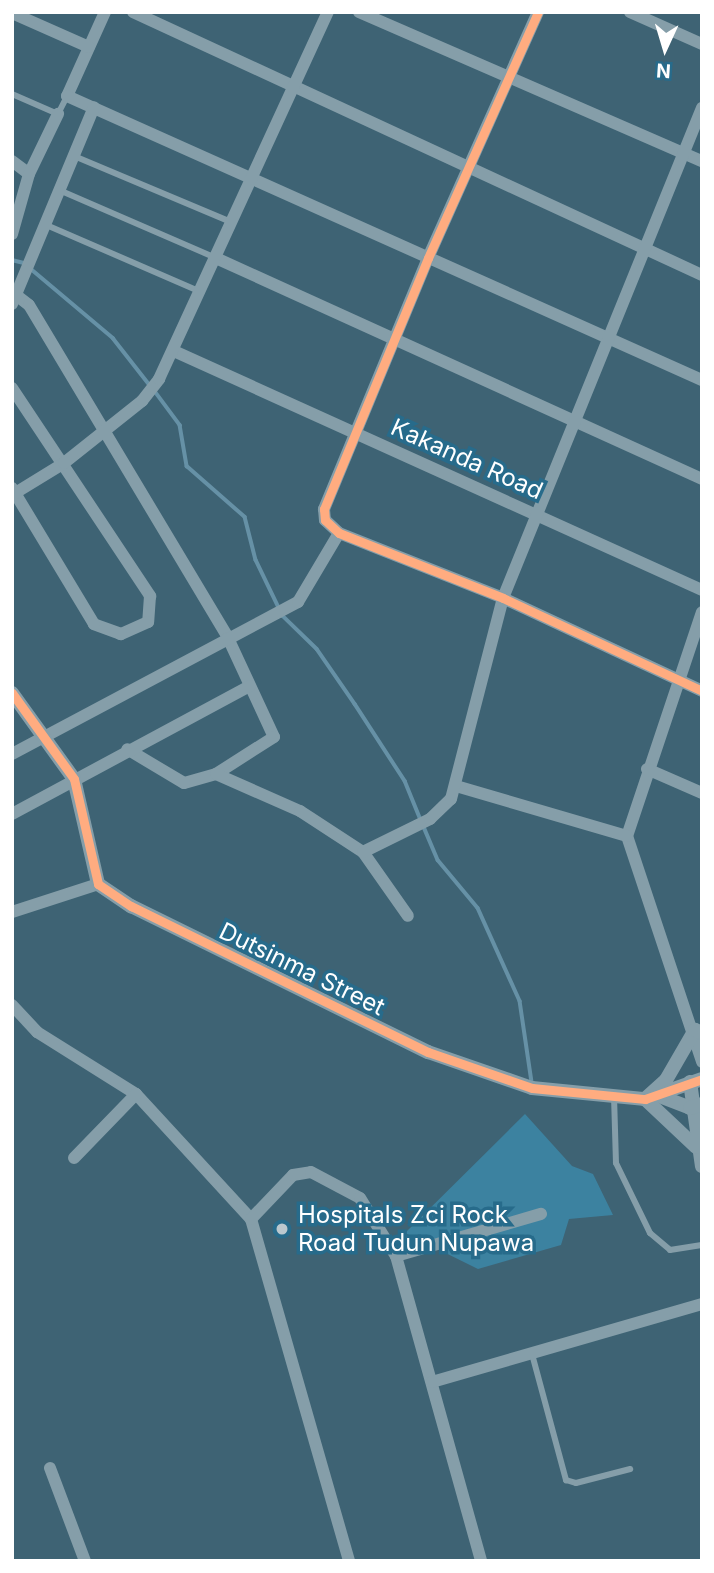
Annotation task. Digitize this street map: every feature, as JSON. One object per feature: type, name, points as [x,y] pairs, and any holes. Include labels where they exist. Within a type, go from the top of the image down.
[{"type":"street","points":[[105,12],[67,96],[702,380]]},
{"type":"street","points":[[133,12],[467,169],[702,275]]},
{"type":"street","points":[[12,388],[64,463],[150,596],[148,622],[135,632],[108,633],[94,624],[13,492],[64,463],[142,401],[159,379],[176,352],[251,179],[328,12]]},
{"type":"street","points":[[359,12],[702,161]]},
{"type":"street","points":[[538,12],[428,258],[324,509],[339,533],[503,598],[702,691]]},
{"type":"street","points":[[630,12],[702,44]]},
{"type":"street","points":[[12,13],[89,47]]},
{"type":"street","points":[[94,107],[57,190],[14,299],[29,305],[102,433],[228,638],[274,737],[216,774],[184,783],[127,748]]},
{"type":"street","points":[[363,852],[430,819],[456,786],[503,598],[604,336],[645,249],[681,152],[702,108]]},
{"type":"street","points":[[12,234],[29,174],[58,114]]},
{"type":"street","points":[[12,161],[29,174]]},
{"type":"street","points":[[218,259],[395,341],[572,415],[702,479]]},
{"type":"street","name":"Kakanda Road","points":[[176,352],[702,590]]},
{"type":"street","points":[[12,754],[293,604],[339,533]]},
{"type":"street","points":[[702,612],[676,679],[627,836],[698,1032],[700,1059],[696,1081],[696,1147],[702,1166]]},
{"type":"street","points":[[12,814],[127,748],[250,686]]},
{"type":"street","points":[[12,693],[74,779],[98,884],[12,912]]},
{"type":"street","points":[[647,769],[702,793]]},
{"type":"street","points":[[216,774],[300,811],[363,852],[408,916]]},
{"type":"street","points":[[456,786],[627,836]]},
{"type":"street","name":"Dutsinma Street","points":[[98,884],[428,1052],[533,1088],[645,1098],[662,1097],[696,1106]]},
{"type":"street","points":[[12,1005],[37,1032],[136,1094],[251,1219],[349,1561]]},
{"type":"street","points":[[696,1147],[645,1098],[666,1080],[698,1032]]},
{"type":"street","name":"Dutsinma Street","points":[[662,1097],[696,1081]]},
{"type":"street","points":[[74,1158],[136,1094]]},
{"type":"street","points":[[251,1219],[293,1175],[311,1172],[360,1198],[396,1256],[481,1561]]},
{"type":"street","points":[[396,1256],[541,1214]]},
{"type":"street","points":[[432,1382],[702,1304]]},
{"type":"street","points":[[50,1468],[85,1561]]},
{"type":"lane","points":[[12,94],[58,114],[67,96]]},
{"type":"lane","points":[[74,156],[233,222]]},
{"type":"lane","points":[[57,190],[218,259]]},
{"type":"lane","points":[[44,224],[202,293]]},
{"type":"lane","points":[[614,1095],[616,1163],[650,1233],[670,1250],[702,1245]]},
{"type":"lane","points":[[532,1354],[566,1480],[576,1483],[630,1469]]},
{"type":"shaded area","points":[[525,1114],[572,1166],[593,1174],[613,1215],[569,1219],[561,1245],[478,1269],[405,1233]]},
{"type":"waterway","points":[[12,260],[24,263]]},
{"type":"waterway","points":[[30,268],[113,338],[149,384]]},
{"type":"waterway","points":[[154,390],[180,425],[187,466],[245,517],[256,560],[283,616],[317,649],[355,704],[405,781],[421,820]]},
{"type":"waterway","points":[[424,827],[438,860],[478,908],[520,1001],[532,1082]]},
{"type":"cycle path","points":[[538,12],[428,258],[324,509],[325,520],[339,533],[503,598],[702,691]]},
{"type":"cycle path","points":[[12,693],[74,779],[98,884],[131,906],[428,1052],[532,1088],[645,1099],[702,1079]]},
{"type":"place","name":"Hospitals Zci Rock Road Tudun Nupawa","points":[[282,1229]]}]
